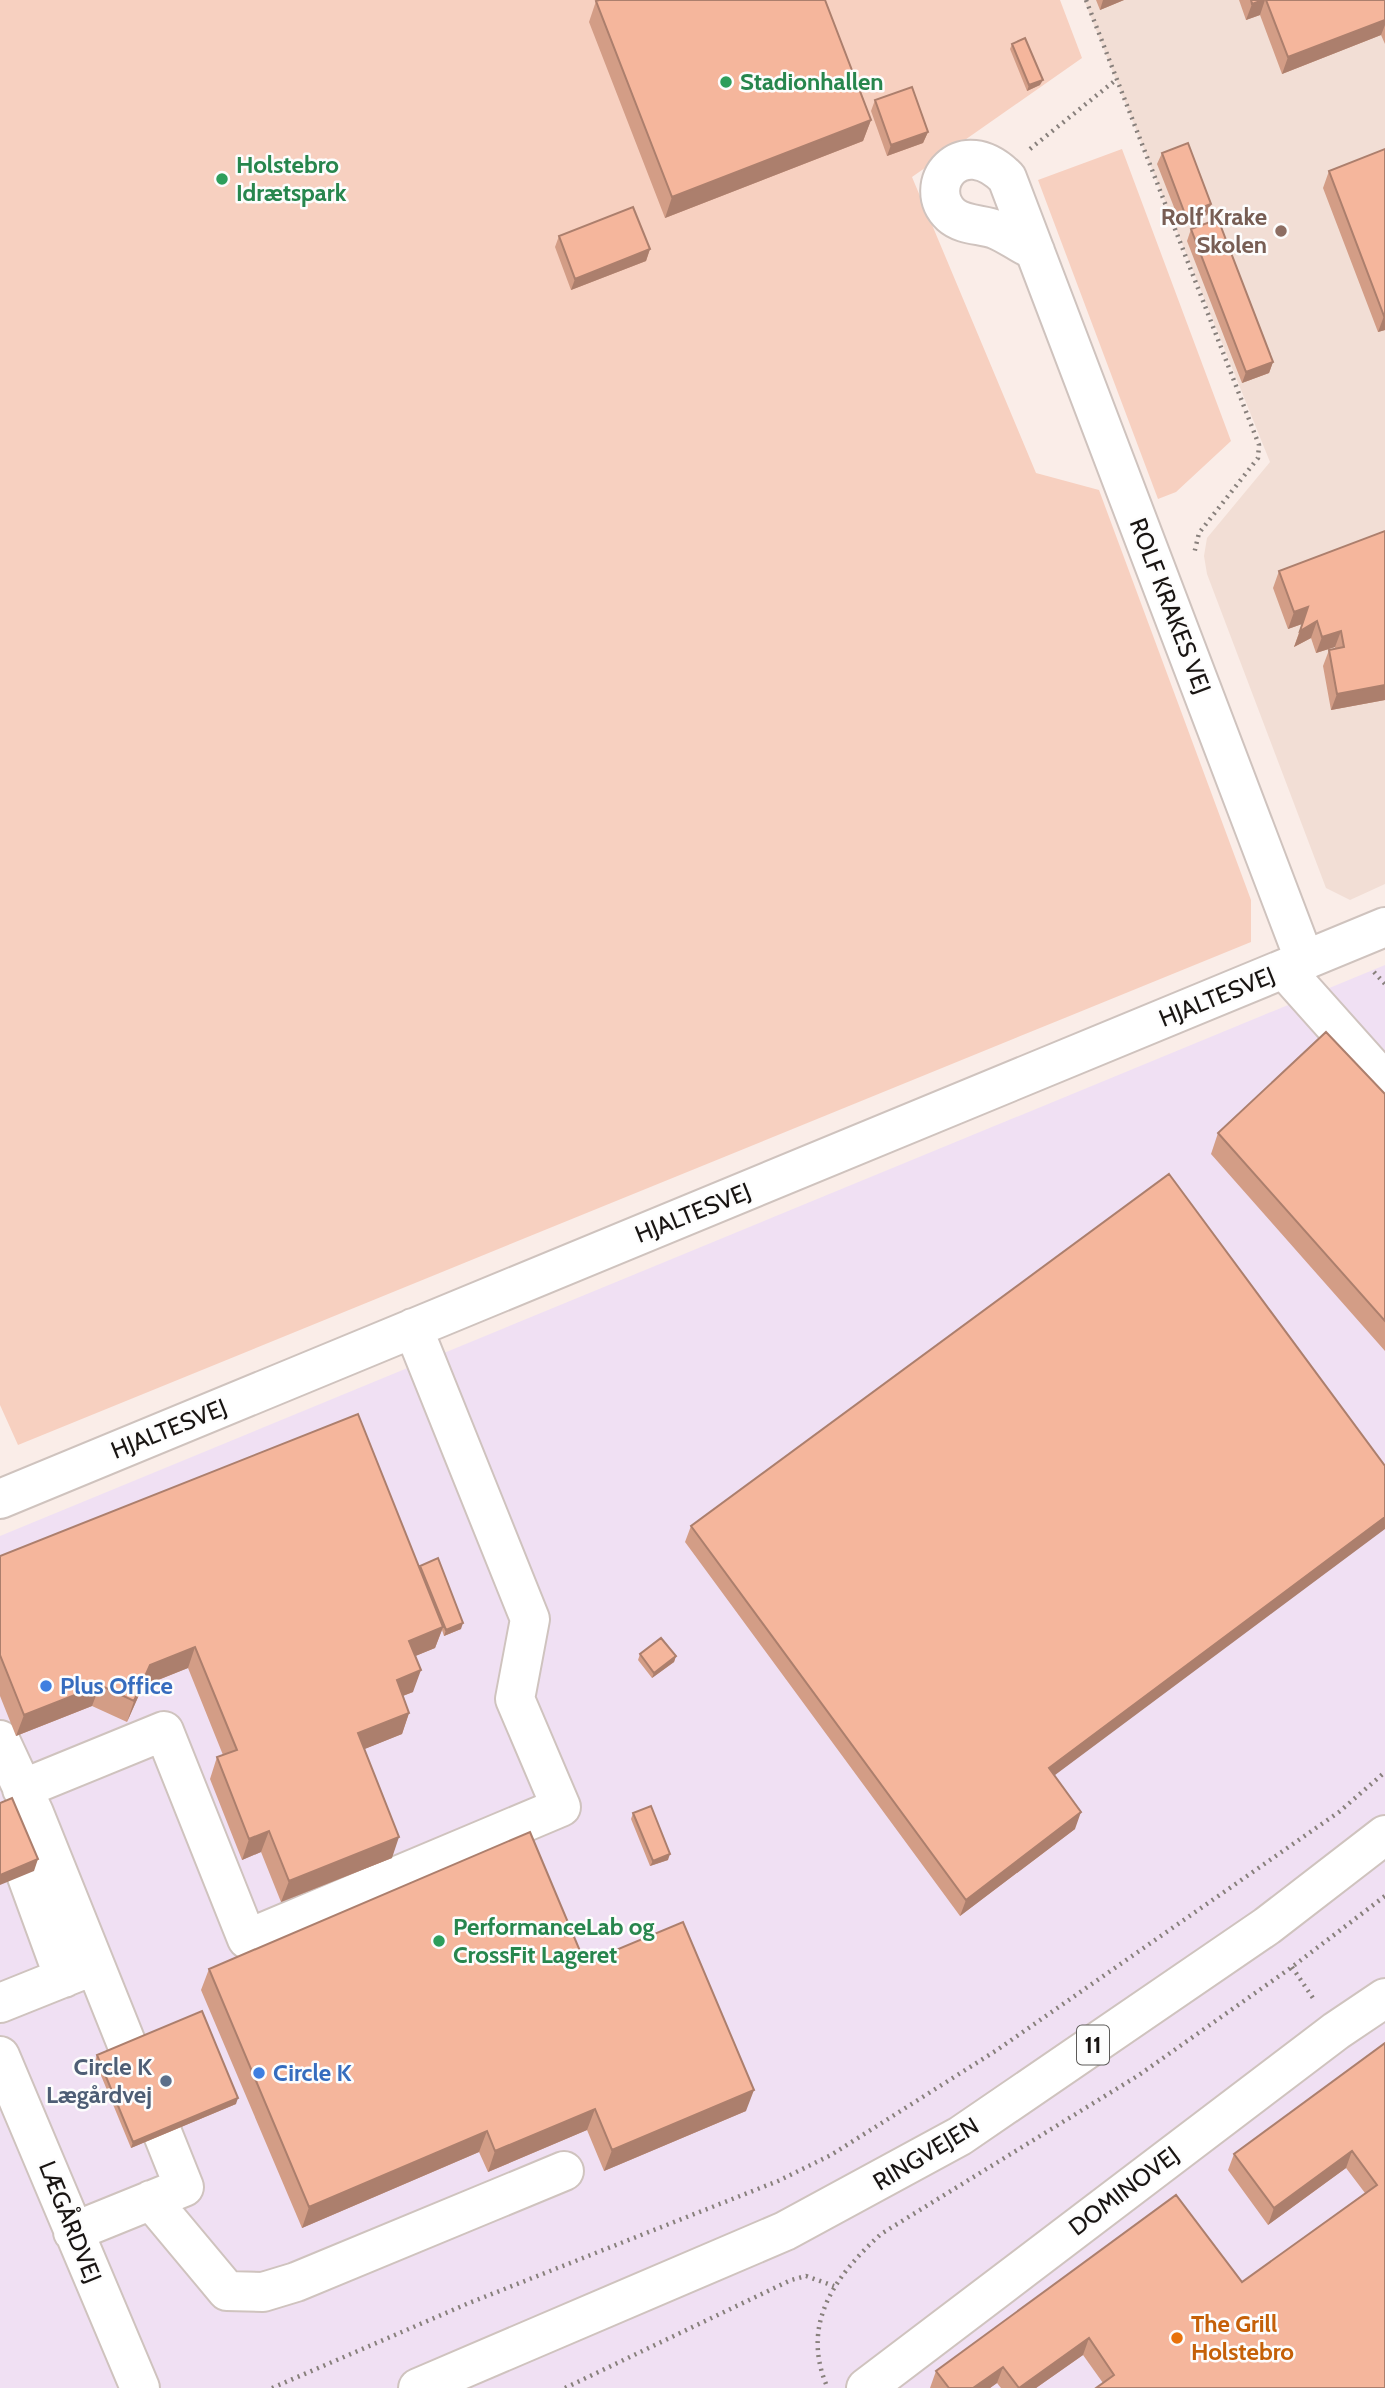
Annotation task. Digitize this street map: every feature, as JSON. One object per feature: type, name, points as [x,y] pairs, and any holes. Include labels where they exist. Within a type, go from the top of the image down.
[{"type":"street","points":[[1002,173],[985,160],[971,158],[959,161],[942,180],[940,192],[944,205],[951,215],[962,222],[995,229],[1035,251]]},
{"type":"street","name":"ROLF KRAKES VEJ","points":[[1002,173],[1007,178],[1035,251],[1294,965]]},
{"type":"street","name":"HJALTESVEJ","points":[[0,1499],[1385,927]]},
{"type":"street","points":[[1294,965],[1385,1082]]},
{"type":"street","points":[[79,1971],[6,1784],[164,1731],[247,1939],[561,1807],[515,1699],[530,1619],[413,1328]]},
{"type":"street","name":"RINGVEJEN","points":[[418,2388],[785,2231],[948,2143],[1267,1926],[1385,1835]]},
{"type":"street","points":[[26,1874],[79,1971],[184,2187],[73,2232]]},
{"type":"street","points":[[0,2003],[79,1971]]},
{"type":"street","name":"DOMINOVEJ","points":[[866,2388],[1325,2039],[1385,1998]]},
{"type":"street","name":"LÆGÅRDVEJ","points":[[0,2056],[140,2388]]},
{"type":"street","points":[[151,2200],[227,2291],[263,2292],[296,2282],[564,2171]]},
{"type":"path","points":[[1086,0],[1259,446],[1258,458],[1199,533],[1194,558]]},
{"type":"path","points":[[1002,173],[1117,79]]},
{"type":"path","points":[[272,2388],[468,2303],[778,2181],[831,2155],[997,2050],[1339,1812],[1385,1772]]},
{"type":"path","points":[[828,2388],[817,2363],[815,2336],[834,2286],[858,2255],[881,2234],[1139,2075],[1292,1967],[1385,1896]]},
{"type":"path","points":[[565,2388],[791,2280],[806,2276],[834,2286]]},
{"type":"shaded area","points":[[0,0],[1060,0],[1082,58],[912,177],[1036,473],[1099,490],[1251,900],[1251,942],[18,1445],[0,1405]]},
{"type":"shaded area","name":"Rolf Krake Skolen","points":[[1084,0],[1385,0],[1385,884],[1350,900],[1326,888],[1207,574],[1204,556],[1207,538],[1270,462]]},
{"type":"shaded area","points":[[1122,149],[1231,441],[1176,492],[1158,499],[1038,180]]},
{"type":"shaded area","points":[[1385,965],[1385,2388],[0,2388],[0,1536]]},
{"type":"building","name":"Stadionhallen","points":[[825,0],[871,120],[672,197],[596,1]]},
{"type":"building","points":[[1266,0],[1385,0],[1385,20],[1288,57]]},
{"type":"building","points":[[1025,38],[1043,80],[1029,85],[1012,44]]},
{"type":"building","points":[[912,87],[928,132],[891,145],[875,100]]},
{"type":"building","points":[[1188,143],[1211,204],[1185,214],[1162,153]]},
{"type":"building","points":[[1385,149],[1385,315],[1384,316],[1329,171]]},
{"type":"building","points":[[633,207],[650,249],[575,279],[559,236]]},
{"type":"building","points":[[1218,219],[1273,362],[1246,372],[1191,229]]},
{"type":"building","points":[[1385,531],[1385,685],[1337,694],[1329,650],[1344,647],[1341,631],[1322,637],[1317,621],[1300,631],[1308,607],[1294,612],[1279,571]]},
{"type":"building","points":[[1326,1032],[1385,1094],[1385,1321],[1218,1133]]},
{"type":"building","points":[[1169,1174],[1385,1466],[1385,1517],[1049,1768],[1081,1812],[966,1900],[691,1526]]},
{"type":"building","points":[[358,1414],[443,1627],[409,1641],[421,1670],[397,1680],[409,1713],[358,1733],[399,1837],[289,1881],[269,1831],[249,1839],[217,1757],[237,1750],[195,1647],[150,1665],[134,1701],[100,1685],[24,1715],[0,1655],[0,1556]]},
{"type":"building","points":[[438,1558],[463,1623],[446,1630],[420,1566]]},
{"type":"building","points":[[661,1638],[676,1656],[654,1673],[640,1654]]},
{"type":"building","points":[[12,1798],[38,1859],[0,1875],[0,1803]]},
{"type":"building","points":[[651,1806],[670,1854],[653,1861],[633,1813]]},
{"type":"building","points":[[530,1832],[585,1963],[683,1922],[754,2090],[612,2150],[595,2109],[495,2151],[487,2131],[309,2207],[209,1969]]},
{"type":"building","points":[[202,2011],[238,2098],[133,2142],[97,2055]]},
{"type":"building","points":[[1385,2043],[1385,2388],[1096,2388],[1114,2375],[1089,2338],[1019,2388],[1003,2367],[973,2388],[949,2388],[936,2371],[1176,2195],[1242,2282],[1377,2185],[1352,2151],[1274,2208],[1234,2154]]},
{"type":"place","name":"Stadionhallen","points":[[726,82]]},
{"type":"place","name":"Holstebro Idrætspark","points":[[222,179]]},
{"type":"place","name":"Rolf Krake Skolen","points":[[1281,231]]},
{"type":"place","name":"Plus Office","points":[[46,1686]]},
{"type":"place","name":"PerformanceLab og CrossFit Lageret","points":[[439,1941]]},
{"type":"place","name":"Circle K","points":[[259,2073]]},
{"type":"place","name":"Circle K Lægårdvej","points":[[166,2081]]},
{"type":"place","name":"The Grill Holstebro","points":[[1177,2338]]}]
